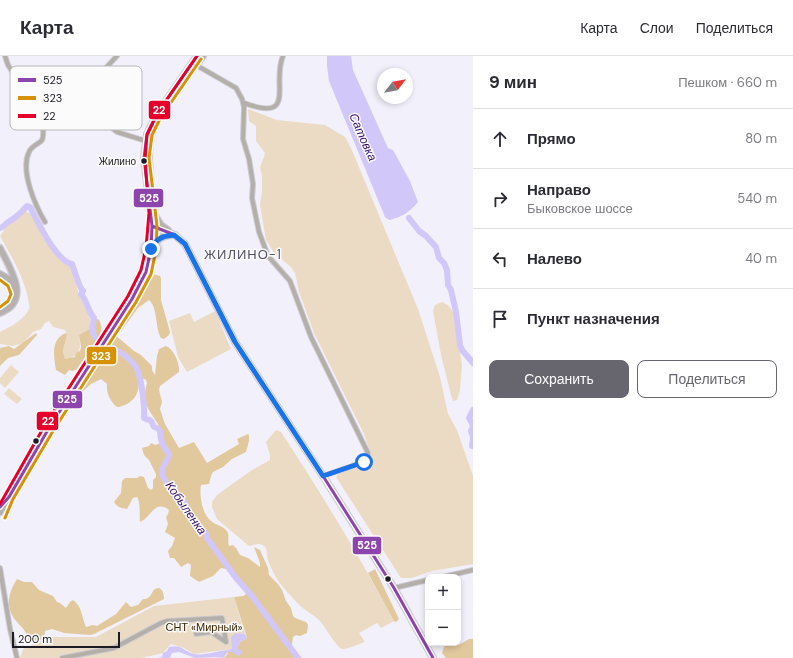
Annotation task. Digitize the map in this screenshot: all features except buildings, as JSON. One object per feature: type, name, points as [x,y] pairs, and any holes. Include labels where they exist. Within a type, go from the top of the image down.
[{"type":"main road","points":[[152,226],[144,158],[147,134],[157,114],[197,56]]},
{"type":"main road","points":[[0,516],[1,508],[9,497],[49,428],[140,285],[147,268],[151,249],[154,213],[150,159],[152,136],[162,114],[203,56]]},
{"type":"main road","points":[[154,213],[161,225],[185,244],[224,321],[248,362],[394,588],[433,658]]},
{"type":"main road","points":[[152,226],[174,235]]},
{"type":"main road","points":[[151,249],[158,239],[166,235],[174,235]]},
{"type":"main road","points":[[0,248],[16,280],[17,294],[13,304],[0,313]]},
{"type":"main road","points":[[0,274],[9,279],[17,294]]},
{"type":"street","points":[[5,56],[10,68]]},
{"type":"street","points":[[108,66],[117,56]]},
{"type":"street","points":[[244,103],[257,108],[268,109],[277,104],[280,92],[279,68],[283,56]]},
{"type":"street","points":[[196,65],[239,91],[244,103],[243,139],[249,159],[253,184],[252,198],[259,232],[268,256],[290,281],[311,336],[368,453],[368,457],[364,462],[323,476]]},
{"type":"street","points":[[43,130],[42,139],[32,146],[26,160],[26,174],[37,207],[46,222]]},
{"type":"street","points":[[115,130],[146,142]]},
{"type":"street","points":[[0,568],[10,628],[17,658]]},
{"type":"street","points":[[456,574],[473,570]]},
{"type":"street","points":[[394,588],[425,581]]},
{"type":"street","points":[[62,658],[114,648],[161,623],[173,620],[222,618],[226,642],[211,632],[196,634]]},
{"type":"green space","points":[[248,109],[277,120],[325,125],[345,137],[351,148],[418,309],[440,377],[448,414],[457,430],[473,476],[473,564],[432,571],[412,578],[401,578],[336,477],[338,474],[369,460],[371,454],[364,434],[314,333],[299,292],[295,273],[291,267],[274,253],[266,240],[260,205],[262,176],[260,167],[265,153],[256,141],[256,126],[249,121]]},
{"type":"green space","points":[[26,211],[33,216],[43,238],[66,264],[71,267],[80,298],[91,322],[89,329],[79,335],[80,348],[77,354],[65,360],[63,351],[67,335],[65,330],[53,327],[49,321],[45,323],[41,329],[33,332],[23,343],[13,346],[0,344],[0,332],[24,317],[29,309],[28,298],[23,281],[0,236],[6,227]]},
{"type":"green space","points":[[442,302],[448,305],[454,313],[462,365],[460,390],[457,400],[453,401],[441,355],[433,311],[435,305]]},
{"type":"green space","points":[[215,311],[231,349],[187,372],[178,357],[169,321],[190,313],[194,322]]},
{"type":"green space","points":[[11,365],[19,372],[5,388],[0,383],[0,378]]},
{"type":"green space","points":[[9,388],[22,399],[17,404],[4,394]]},
{"type":"green space","points":[[276,430],[281,432],[325,501],[394,621],[381,628],[377,623],[359,633],[365,642],[342,649],[334,641],[319,620],[304,609],[280,583],[269,564],[265,547],[258,544],[249,546],[217,519],[212,507],[212,502],[217,495],[252,470],[270,460],[266,442]]},
{"type":"green space","name":"СНТ «Мирный»","points":[[234,597],[245,634],[236,633],[232,649],[194,654],[184,648],[171,644],[163,653],[142,658],[20,658],[23,649],[51,637],[96,637],[154,606]]},
{"type":"shaded area","points":[[153,274],[160,276],[161,278],[161,300],[170,332],[169,335],[164,339],[161,338],[154,308],[149,300],[138,308],[121,331],[116,330],[149,278]]},
{"type":"shaded area","points":[[98,319],[101,326],[100,335],[76,370],[69,370],[65,375],[56,370],[54,349],[57,340],[66,333],[67,335],[63,351],[65,359],[75,357],[76,353],[80,351],[81,347],[79,335],[89,329],[91,322]]},
{"type":"shaded area","points":[[36,333],[37,335],[19,355],[8,358],[0,366],[0,348],[9,346],[14,349]]},
{"type":"shaded area","points":[[114,334],[141,355],[152,366],[152,370],[155,375],[159,349],[166,346],[174,353],[179,372],[160,386],[159,390],[162,402],[160,409],[165,424],[179,448],[194,442],[207,463],[239,444],[237,439],[248,434],[249,435],[246,452],[232,459],[223,467],[213,472],[209,484],[201,485],[200,494],[203,509],[208,518],[227,531],[229,546],[233,545],[240,555],[248,558],[260,567],[254,547],[260,550],[268,568],[269,575],[282,590],[286,601],[291,608],[293,616],[306,622],[308,625],[307,633],[293,637],[292,644],[296,658],[223,658],[228,652],[235,650],[240,642],[247,638],[234,597],[243,596],[246,594],[246,587],[232,570],[221,568],[213,576],[199,582],[190,576],[191,565],[188,563],[181,567],[174,558],[170,558],[168,551],[175,538],[165,532],[168,524],[166,517],[169,510],[164,507],[156,508],[140,522],[137,497],[133,498],[127,509],[119,507],[114,502],[121,493],[122,481],[125,478],[137,478],[140,476],[144,477],[148,488],[151,490],[153,488],[153,480],[156,477],[156,474],[149,460],[144,455],[142,448],[149,446],[151,443],[155,445],[162,443],[162,433],[146,403],[146,380],[142,378],[136,396],[129,403],[120,407],[117,407],[112,402],[107,391],[107,384],[101,379],[91,384],[82,392],[79,390]]},
{"type":"shaded area","points":[[375,569],[399,619],[396,622],[394,621],[368,573]]},
{"type":"shaded area","points":[[17,579],[24,582],[32,582],[39,590],[53,596],[57,602],[66,608],[73,600],[80,609],[86,627],[93,625],[97,626],[116,614],[126,602],[131,607],[138,605],[143,599],[148,598],[157,588],[161,589],[164,599],[94,634],[64,633],[52,629],[45,631],[44,637],[41,640],[28,644],[27,635],[13,617],[9,607],[9,597]]},
{"type":"shaded area","points":[[469,639],[473,639],[473,658],[446,658],[442,653],[445,646],[461,646],[461,644]]},
{"type":"water","points":[[327,56],[351,56],[353,70],[388,148],[393,150],[410,181],[418,202],[409,211],[398,218],[389,220],[385,217],[329,81]]},
{"type":"water","points":[[236,633],[245,634],[247,638],[240,642],[237,649],[243,651],[239,656],[232,652],[228,652],[223,658],[195,658],[179,652],[172,653],[170,658],[157,658],[162,657],[163,653],[167,651],[169,647],[173,646],[180,647],[194,654],[207,654],[232,649],[231,637]]},
{"type":"waterway","name":"Кобыленка","points":[[0,228],[16,217],[27,206],[30,207],[54,249],[60,256],[72,264],[83,291],[81,294],[94,318],[92,329],[94,336],[102,343],[118,351],[129,359],[138,371],[142,389],[144,418],[150,420],[154,427],[160,431],[162,443],[169,454],[163,467],[162,475],[176,497],[184,501],[189,515],[206,534],[207,538],[236,578],[252,596],[298,658]]},
{"type":"waterway","name":"Сатовка","points":[[409,218],[419,231],[436,247],[439,258],[444,263],[447,270],[448,285],[451,290],[456,312],[460,345],[462,350],[473,363]]},
{"type":"waterway","name":"Сатовка","points":[[473,410],[469,418],[473,425]]},
{"type":"waterway","name":"Сатовка","points":[[473,426],[471,431],[473,437]]},
{"type":"waterway","name":"Сатовка","points":[[473,438],[473,446]]},
{"type":"transit line","name":"525","points":[[0,507],[9,497],[49,428],[132,299],[146,272],[151,249],[152,226],[144,158],[147,134],[157,114],[197,56]]},
{"type":"transit line","name":"22","points":[[0,504],[45,425],[128,296],[141,270],[146,248],[149,213],[145,159],[147,135],[158,112],[197,56]]},
{"type":"transit line","name":"323","points":[[5,518],[13,499],[53,431],[136,302],[151,274],[156,250],[157,226],[149,158],[152,135],[161,117],[201,59]]},
{"type":"transit line","name":"525","points":[[152,226],[175,235],[185,244],[235,342],[394,588],[433,658]]},
{"type":"transit line","name":"323","points":[[0,280],[8,286],[11,294],[8,301],[0,307]]},
{"type":"place","name":"Жилино","points":[[144,161]]},
{"type":"district","name":"ЖИЛИНО-1","points":[[243,254]]},
{"type":"route","points":[[151,249],[157,240],[166,235],[177,236],[185,244],[235,342],[323,476],[364,462]]}]
